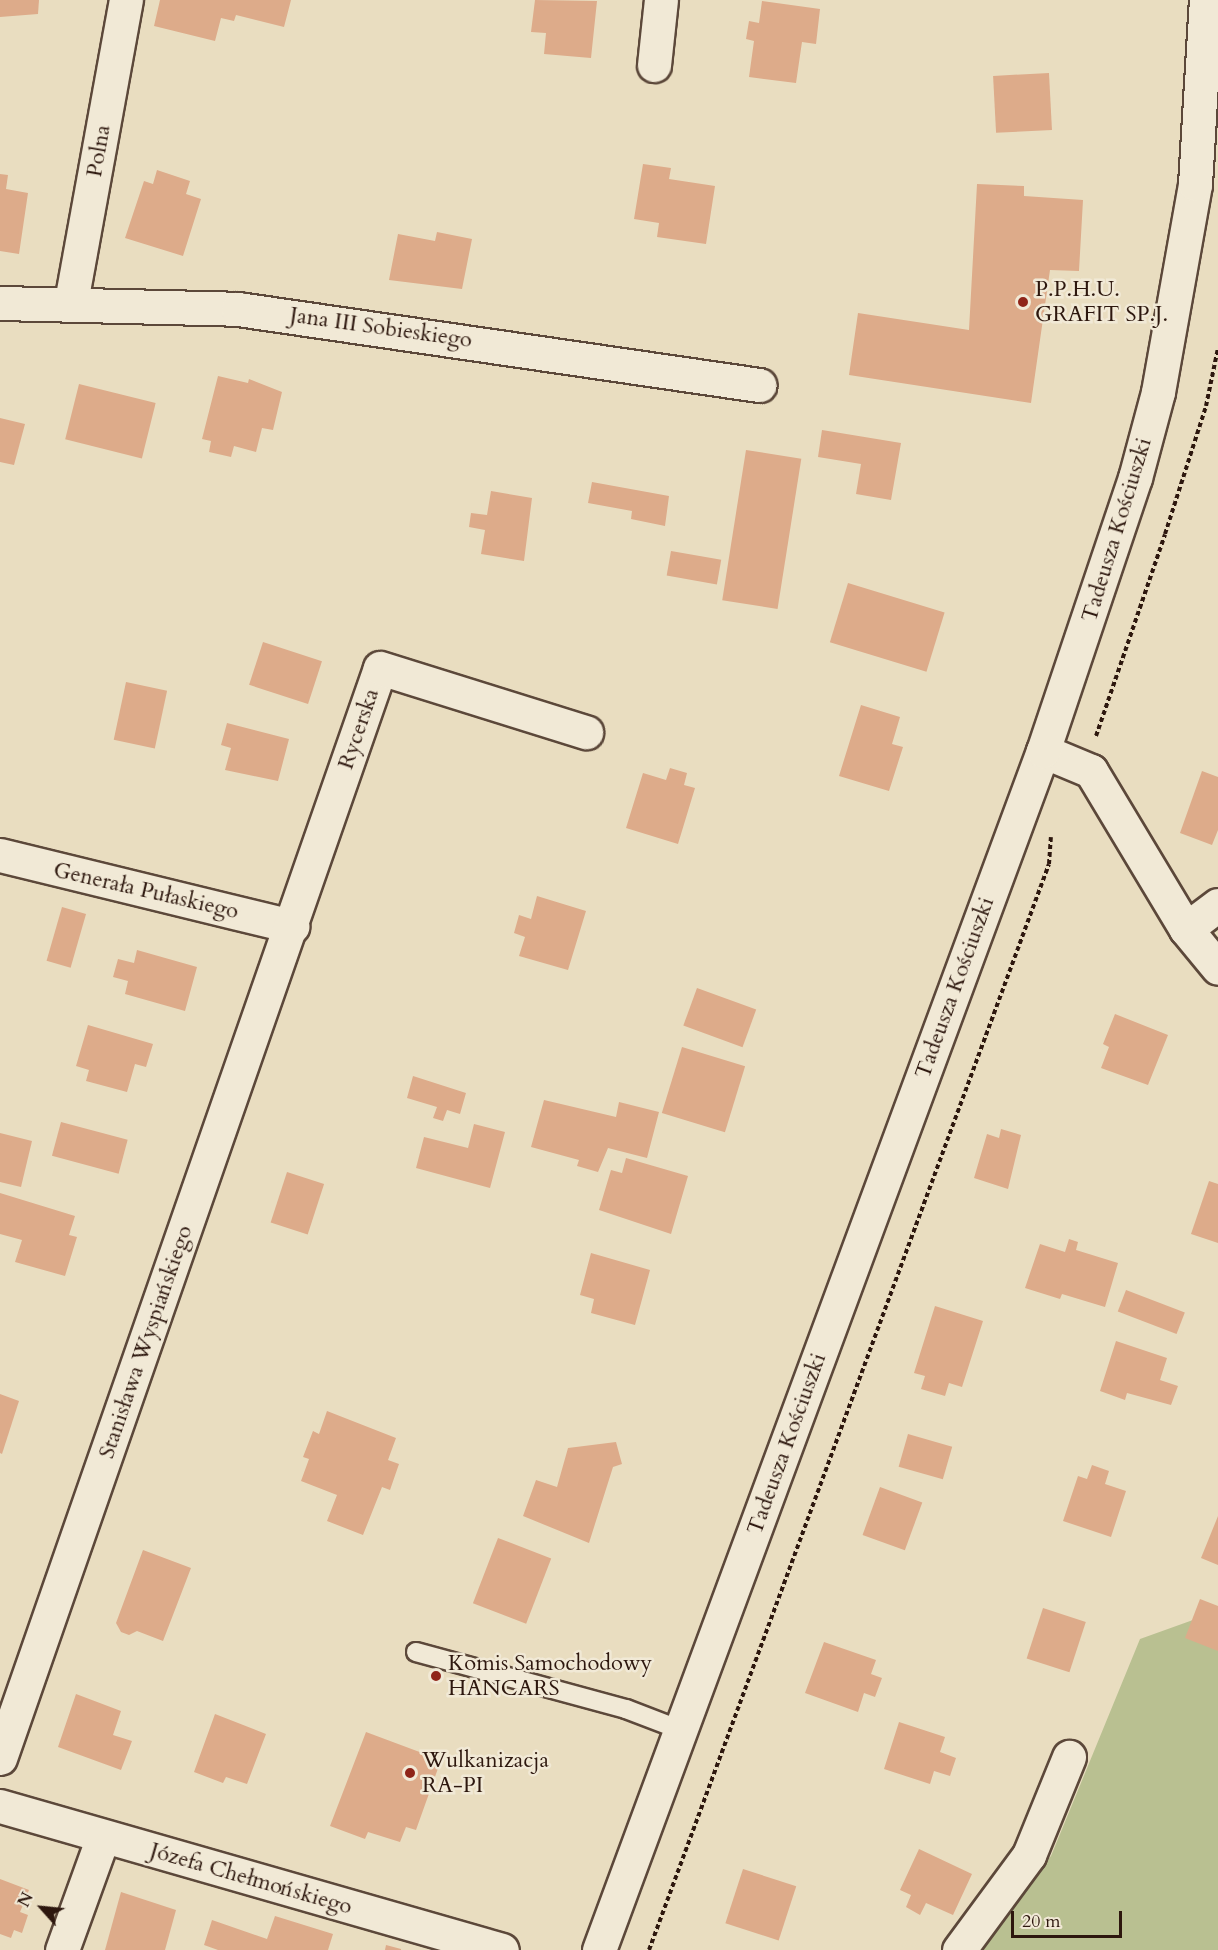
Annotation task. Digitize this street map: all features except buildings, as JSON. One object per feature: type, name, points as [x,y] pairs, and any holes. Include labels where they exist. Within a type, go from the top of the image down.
[{"type":"street","name":"Polna","points":[[71,302],[126,0]]},
{"type":"street","points":[[654,66],[661,0]]},
{"type":"street","name":"Tadeusza Kościuszki","points":[[599,1950],[1043,751],[1126,506],[1158,392],[1195,184],[1206,0]]},
{"type":"street","name":"Jana III Sobieskiego","points":[[0,303],[71,302],[238,309],[759,385]]},
{"type":"street","name":"Rycerska","points":[[292,926],[380,668],[586,732]]},
{"type":"street","points":[[1043,751],[1082,765],[1091,771],[1186,929],[1218,968]]},
{"type":"street","name":"Generała Pułaskiego","points":[[0,855],[292,926]]},
{"type":"street","points":[[1186,929],[1218,905]]},
{"type":"street","name":"Stanisława Wyspiańskiego","points":[[0,1758],[292,926]]},
{"type":"street","points":[[958,1950],[1029,1855],[1069,1756]]},
{"type":"street","name":"Józefa Chełmońskiego","points":[[0,1806],[502,1950]]},
{"type":"street","points":[[62,1950],[103,1837]]},
{"type":"lane","points":[[416,1652],[626,1709],[681,1730]]},
{"type":"path","points":[[1082,765],[1096,735],[1165,534],[1206,406],[1218,348]]},
{"type":"path","points":[[649,1950],[1049,864],[1053,825]]},
{"type":"green space","points":[[1218,1611],[1218,1950],[966,1950],[1051,1856],[1140,1639]]},
{"type":"place","name":"P.P.H.U. GRAFIT SP.J.","points":[[1023,302]]},
{"type":"place","name":"Komis Samochodowy HANCARS","points":[[436,1676]]},
{"type":"place","name":"Wulkanizacja RA-PI","points":[[410,1773]]}]
